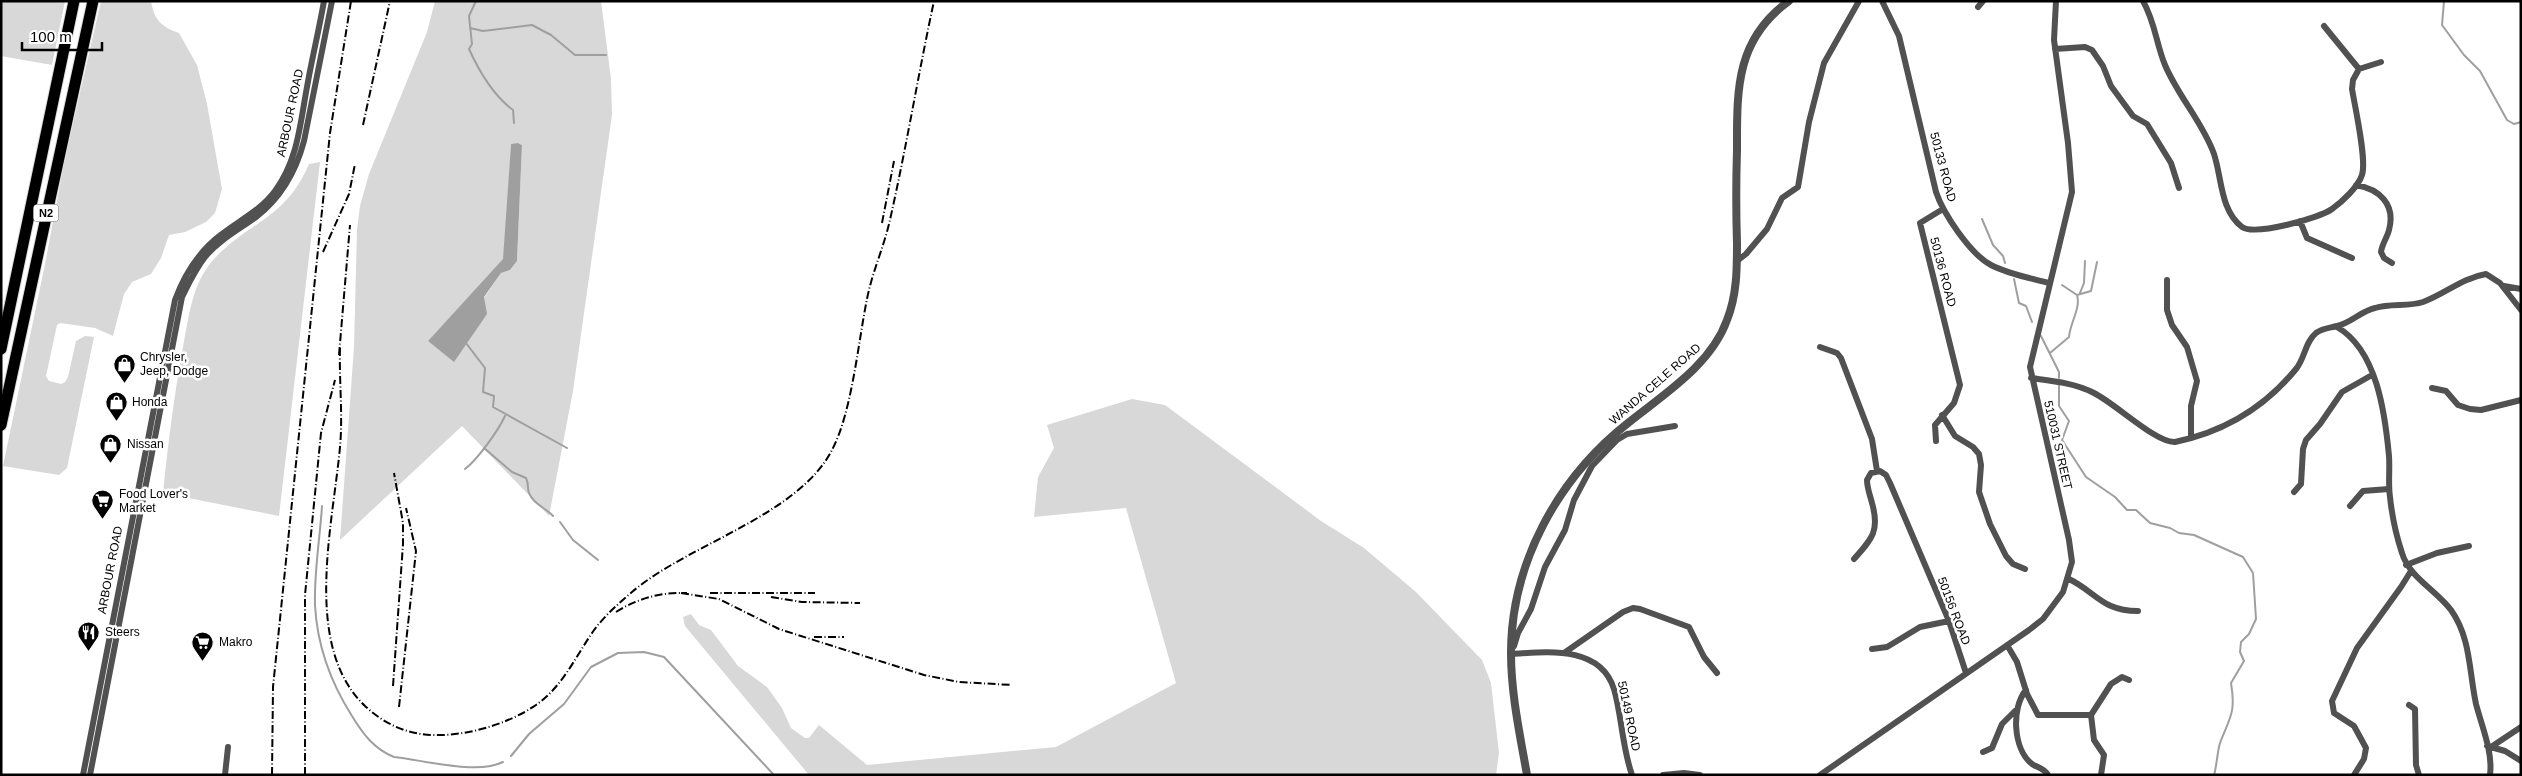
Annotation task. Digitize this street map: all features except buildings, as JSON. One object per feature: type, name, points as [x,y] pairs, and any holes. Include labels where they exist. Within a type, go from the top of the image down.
[{"type":"highway","name":"N2","points":[[1,349],[74,1]]},
{"type":"highway","name":"N2","points":[[1,425],[93,1]]},
{"type":"street","name":"ARBOUR ROAD","points":[[83,775],[174,300],[181,283],[200,254],[217,238],[264,204],[288,169],[298,138],[324,1]]},
{"type":"street","name":"ARBOUR ROAD","points":[[90,775],[167,367],[182,298],[192,275],[205,257],[224,239],[267,208],[290,178],[299,159],[304,141],[332,1]]},
{"type":"street","name":"WANDA CELE ROAD","points":[[1527,775],[1513,692],[1512,654],[1512,625],[1522,576],[1536,539],[1553,506],[1574,477],[1603,444],[1696,366],[1715,345],[1731,310],[1737,261],[1737,121],[1740,70],[1748,48],[1762,26],[1789,1]]},
{"type":"street","points":[[1737,261],[1746,254],[1767,229],[1782,198],[1798,187],[1824,62],[1859,1]]},
{"type":"street","name":"50133 ROAD","points":[[1882,1],[1899,36],[1936,192],[1943,209],[1974,250],[1988,264],[2049,283]]},
{"type":"street","name":"510031 STREET","points":[[1820,775],[2043,619],[2055,605],[2069,579],[2072,551],[2031,378],[2030,366],[2072,192],[2068,143],[2055,49],[2054,19],[2056,1]]},
{"type":"street","points":[[2143,1],[2154,23],[2165,65],[2214,154],[2220,185],[2238,223],[2248,230],[2255,231],[2300,221],[2332,210],[2356,185],[2363,170],[2352,89],[2353,80],[2359,68],[2381,62]]},
{"type":"street","points":[[2324,26],[2359,68]]},
{"type":"street","points":[[2055,49],[2085,47],[2092,50],[2103,66],[2111,86],[2133,116],[2147,124],[2171,163],[2179,188]]},
{"type":"street","points":[[2356,185],[2377,192],[2385,200],[2390,226],[2382,252],[2384,258],[2392,263]]},
{"type":"street","name":"50136 ROAD","points":[[1942,415],[1954,403],[1960,390],[1958,374],[1920,223],[1943,209]]},
{"type":"street","points":[[2300,221],[2307,238],[2352,258]]},
{"type":"street","points":[[2031,378],[2063,382],[2094,393],[2116,405],[2162,441],[2175,442],[2234,421],[2264,403],[2298,367],[2314,334],[2325,328],[2336,327],[2375,308],[2426,301],[2458,283],[2480,275],[2490,275],[2504,286],[2521,310]]},
{"type":"street","points":[[2167,280],[2167,310],[2172,325],[2187,347],[2197,381],[2191,406],[2191,437]]},
{"type":"street","points":[[2504,286],[2521,289]]},
{"type":"street","points":[[2336,327],[2356,341],[2372,375],[2385,428],[2389,488],[2396,530],[2409,568],[2447,605],[2459,626],[2470,658],[2476,703],[2489,746],[2491,774]]},
{"type":"street","points":[[1820,347],[1837,353],[1841,358],[1872,438],[1877,471],[1871,472],[1867,480],[1876,514],[1876,529],[1854,559]]},
{"type":"street","points":[[2294,492],[2301,484],[2303,449],[2306,440],[2320,424],[2342,392],[2372,375]]},
{"type":"street","points":[[2432,388],[2446,391],[2458,405],[2470,409],[2481,410],[2521,400]]},
{"type":"street","points":[[1936,442],[1934,428],[1942,415],[1955,436],[1973,447],[1978,454],[1981,465],[1979,492],[1990,524],[2006,556],[2013,564],[2024,569]]},
{"type":"street","points":[[1512,654],[1516,637],[1531,610],[1545,568],[1565,530],[1584,479],[1592,466],[1617,440],[1627,434],[1675,426]]},
{"type":"street","name":"50156 ROAD","points":[[1877,471],[1883,473],[1890,483],[1949,621],[1966,673]]},
{"type":"street","points":[[2350,506],[2363,491],[2389,488]]},
{"type":"street","points":[[2354,775],[2364,759],[2366,748],[2354,726],[2334,713],[2332,701],[2357,648],[2402,587],[2409,568],[2438,553],[2468,546]]},
{"type":"street","points":[[2069,579],[2109,606],[2123,610],[2138,611]]},
{"type":"street","points":[[1564,653],[1598,627],[1633,608],[1687,625],[1704,657],[1717,673]]},
{"type":"street","points":[[1872,649],[1887,647],[1920,627],[1949,621]]},
{"type":"street","points":[[2007,646],[2019,667],[2026,690],[2038,715],[2091,715]]},
{"type":"street","name":"50149 ROAD","points":[[1512,654],[1564,653],[1590,660],[1608,676],[1614,689],[1622,740],[1632,775]]},
{"type":"street","points":[[2100,775],[2104,755],[2094,740],[2091,715],[2115,680],[2122,677],[2129,680]]},
{"type":"street","points":[[1983,752],[1992,748],[2002,724],[2016,711],[2026,690]]},
{"type":"street","points":[[2409,705],[2415,709],[2416,764],[2419,775]]},
{"type":"street","points":[[2016,711],[2016,728],[2025,754],[2031,763],[2048,775]]},
{"type":"street","points":[[2489,746],[2521,727]]},
{"type":"street","points":[[2489,746],[2505,751],[2521,761]]},
{"type":"street","points":[[225,775],[228,747]]},
{"type":"street","points":[[1663,775],[1684,772],[1700,775]]},
{"type":"shaded area","points":[[1,1],[65,1],[52,65],[1,56]]},
{"type":"shaded area","points":[[101,1],[151,1],[154,13],[160,22],[179,33],[197,65],[207,104],[222,189],[215,213],[206,222],[185,232],[169,235],[161,258],[151,274],[132,282],[124,294],[113,336],[95,328],[60,323],[57,325],[46,376],[49,381],[61,384],[65,382],[68,377],[76,341],[85,336],[94,337],[67,468],[59,475],[3,466],[64,163]]},
{"type":"shaded area","points":[[435,1],[601,1],[611,79],[612,115],[573,391],[549,516],[462,426],[340,540],[354,347],[357,230],[360,206],[369,174],[427,32]],"holes":[[[518,143],[522,145],[517,261],[510,270],[501,273],[484,298],[454,361],[428,341],[504,259],[511,145]]]},
{"type":"shaded area","points":[[518,143],[522,145],[517,261],[510,270],[501,273],[484,297],[487,314],[454,362],[428,341],[503,259],[511,144]]},
{"type":"shaded area","points":[[320,162],[279,516],[163,493],[180,365],[192,300],[196,289],[214,259],[227,246],[278,209],[299,183],[309,164]]},
{"type":"shaded area","points":[[1132,399],[1165,405],[1321,521],[1364,548],[1416,592],[1482,660],[1491,683],[1499,753],[1496,775],[809,775],[685,626],[683,617],[691,614],[699,625],[711,630],[738,666],[767,687],[782,708],[791,728],[805,738],[809,738],[819,725],[867,765],[1056,747],[1176,683],[1126,508],[1034,517],[1038,477],[1054,448],[1047,425]]},
{"type":"waterway","points":[[476,1],[469,16],[472,44],[469,49],[477,66],[488,82],[500,98],[513,110],[514,123]]},
{"type":"waterway","points":[[2444,1],[2442,25],[2464,55],[2480,71],[2507,120],[2514,124],[2521,122]]},
{"type":"waterway","points":[[470,28],[483,31],[532,25],[551,35],[575,55],[606,55]]},
{"type":"waterway","points":[[1982,219],[1993,245],[2003,256],[2005,263]]},
{"type":"waterway","points":[[2080,293],[2084,283],[2085,261]]},
{"type":"waterway","points":[[2077,295],[2091,291],[2097,262]]},
{"type":"waterway","points":[[2014,279],[2019,303],[2026,306],[2032,322]]},
{"type":"waterway","points":[[2050,353],[2069,337],[2078,305],[2077,295],[2062,285]]},
{"type":"waterway","points":[[2041,336],[2059,372],[2059,378]]},
{"type":"waterway","points":[[466,343],[485,368],[483,392],[494,396],[493,407],[567,448]]},
{"type":"waterway","points":[[2059,385],[2059,406],[2069,421],[2062,440],[2086,477],[2115,497],[2127,510],[2136,510],[2150,523],[2170,528],[2179,533],[2194,535],[2243,557],[2253,573],[2256,619],[2249,634],[2241,642],[2240,652],[2244,661],[2231,683],[2232,708],[2220,743],[2214,775]]},
{"type":"waterway","points":[[465,469],[476,459],[505,416]]},
{"type":"waterway","points":[[484,448],[512,472],[526,478],[531,497],[553,516]]},
{"type":"waterway","points":[[322,506],[316,568],[316,620],[326,663],[344,703],[360,729],[381,750],[394,757],[465,767],[492,766],[503,762]]},
{"type":"waterway","points":[[560,522],[573,540],[598,560]]},
{"type":"waterway","points":[[511,756],[529,734],[564,704],[591,667],[618,653],[644,652],[664,657],[774,775]]},
{"type":"railway","points":[[272,775],[273,687],[330,133],[351,1]]},
{"type":"railway","points":[[363,125],[390,1]]},
{"type":"railway","points":[[340,348],[341,435],[328,547],[326,583],[328,618],[334,651],[346,681],[371,711],[384,721],[413,733],[435,735],[465,733],[496,725],[510,719],[536,705],[553,690],[561,681],[596,627],[610,611],[632,592],[655,575],[682,559],[769,511],[794,493],[816,473],[832,450],[845,417],[869,289],[889,224],[934,1]]},
{"type":"railway","points":[[882,223],[894,161]]},
{"type":"railway","points":[[323,252],[349,194],[355,164]]},
{"type":"railway","points":[[339,355],[350,225]]},
{"type":"railway","points":[[305,775],[305,595],[321,433],[335,380]]},
{"type":"railway","points":[[393,686],[403,544],[403,523],[394,473]]},
{"type":"railway","points":[[399,707],[416,551],[406,508]]},
{"type":"railway","points":[[681,593],[719,599],[779,629],[924,675],[959,682],[1012,685]]},
{"type":"railway","points":[[616,612],[650,597],[687,593]]},
{"type":"railway","points":[[710,593],[815,593]]},
{"type":"railway","points":[[771,597],[802,602],[860,603]]},
{"type":"railway","points":[[814,637],[844,637]]},
{"type":"place","name":"Chrysler, Jeep, Dodge","points":[[124,383]]},
{"type":"place","name":"Honda","points":[[116,421]]},
{"type":"place","name":"Nissan","points":[[111,463]]},
{"type":"place","name":"Food Lover's Market","points":[[103,520]]},
{"type":"place","name":"Steers","points":[[89,651]]},
{"type":"place","name":"Makro","points":[[203,661]]}]
